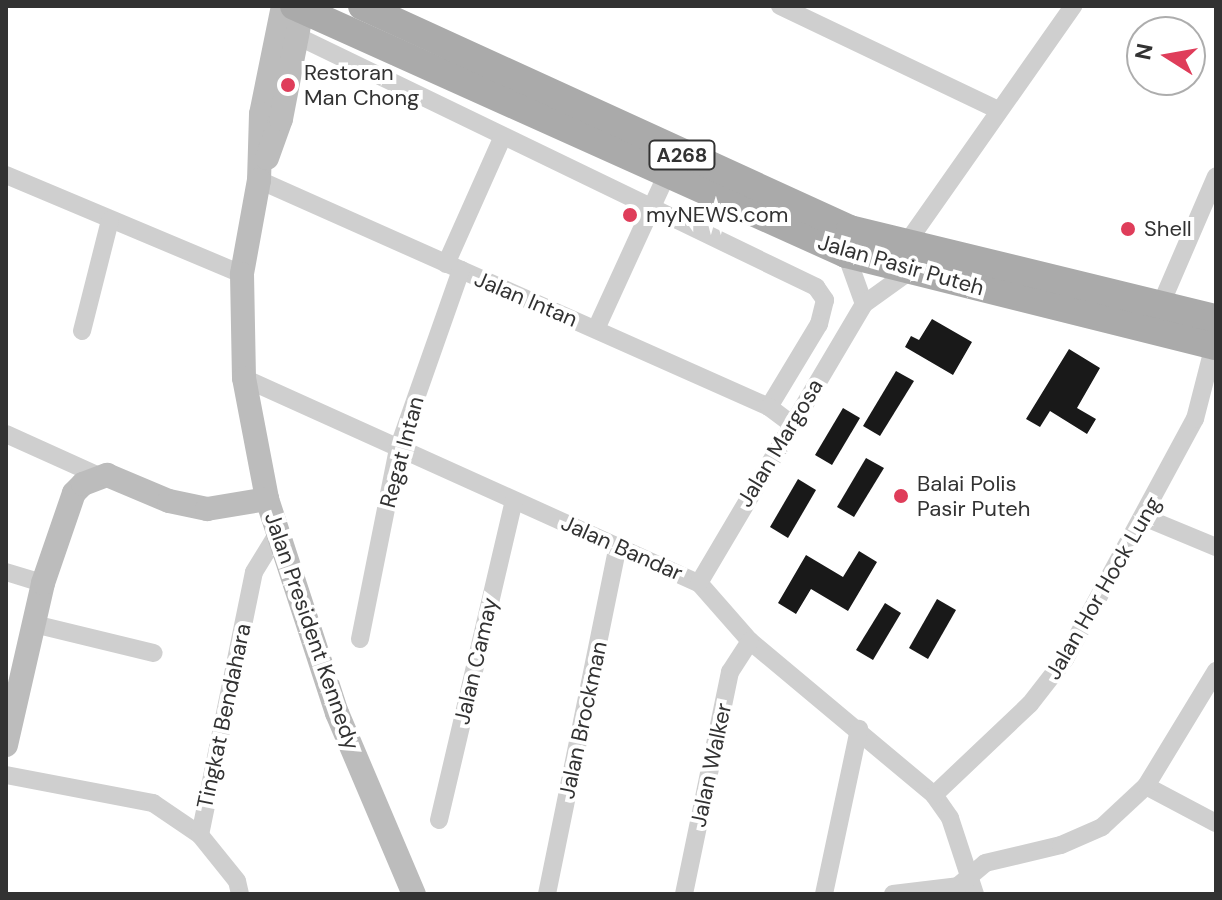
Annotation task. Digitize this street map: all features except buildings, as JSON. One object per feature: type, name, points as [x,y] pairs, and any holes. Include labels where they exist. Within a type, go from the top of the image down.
[{"type":"main road","name":"Jalan Pasir Puteh","points":[[362,6],[908,257],[1215,336]]},
{"type":"main road","name":"Jalan Pasir Puteh","points":[[293,15],[846,254],[908,257],[1161,304],[1215,336]]},
{"type":"main road","points":[[259,180],[261,114],[293,15]]},
{"type":"main road","name":"Jalan President Kennedy","points":[[259,180],[242,274],[244,378],[267,499],[337,713],[414,894]]},
{"type":"main road","points":[[8,730],[43,583],[74,493],[97,475],[207,509],[267,499]]},
{"type":"street","points":[[780,6],[998,110]]},
{"type":"street","points":[[846,254],[864,304],[908,257],[998,110],[1073,6]]},
{"type":"street","points":[[293,15],[503,136],[816,287],[825,300],[819,324],[769,407]]},
{"type":"street","name":"Regat Intan","points":[[360,639],[398,449],[454,267],[503,136]]},
{"type":"street","points":[[6,175],[242,274]]},
{"type":"street","points":[[596,329],[666,176]]},
{"type":"street","points":[[1161,304],[1216,176]]},
{"type":"street","name":"Jalan Intan","points":[[259,180],[769,407],[790,423]]},
{"type":"street","points":[[82,331],[110,220]]},
{"type":"street","name":"Jalan Margosa","points":[[699,583],[790,423],[864,304]]},
{"type":"street","name":"Jalan Hor Hock Lung","points":[[934,795],[1048,685],[1146,518],[1195,419],[1215,336]]},
{"type":"street","name":"Jalan Bandar","points":[[244,378],[699,583],[750,641],[859,729],[934,795],[950,818],[971,874],[975,894]]},
{"type":"street","points":[[6,434],[97,475]]},
{"type":"street","name":"Jalan Camay","points":[[439,820],[514,501]]},
{"type":"street","points":[[1146,518],[1216,547]]},
{"type":"street","name":"Tingkat Bendahara","points":[[240,894],[237,881],[200,835],[254,572],[278,533]]},
{"type":"street","name":"Jalan Brockman","points":[[547,894],[618,546]]},
{"type":"street","points":[[6,572],[43,583]]},
{"type":"street","points":[[34,624],[154,653]]},
{"type":"street","name":"Jalan Walker","points":[[684,894],[730,672],[750,641]]},
{"type":"street","points":[[893,894],[949,888],[985,863],[1083,837],[1117,816],[1146,786],[1215,677]]},
{"type":"street","points":[[824,894],[859,729]]},
{"type":"street","points":[[6,775],[153,803],[200,835]]},
{"type":"street","points":[[1146,786],[1216,823]]},
{"type":"place","name":"Restoran Man Chong","points":[[288,85]]},
{"type":"place","name":"myNEWS.com","points":[[630,215]]},
{"type":"place","name":"Shell","points":[[1128,229]]},
{"type":"place","name":"Balai Polis Pasir Puteh","points":[[901,496]]}]
